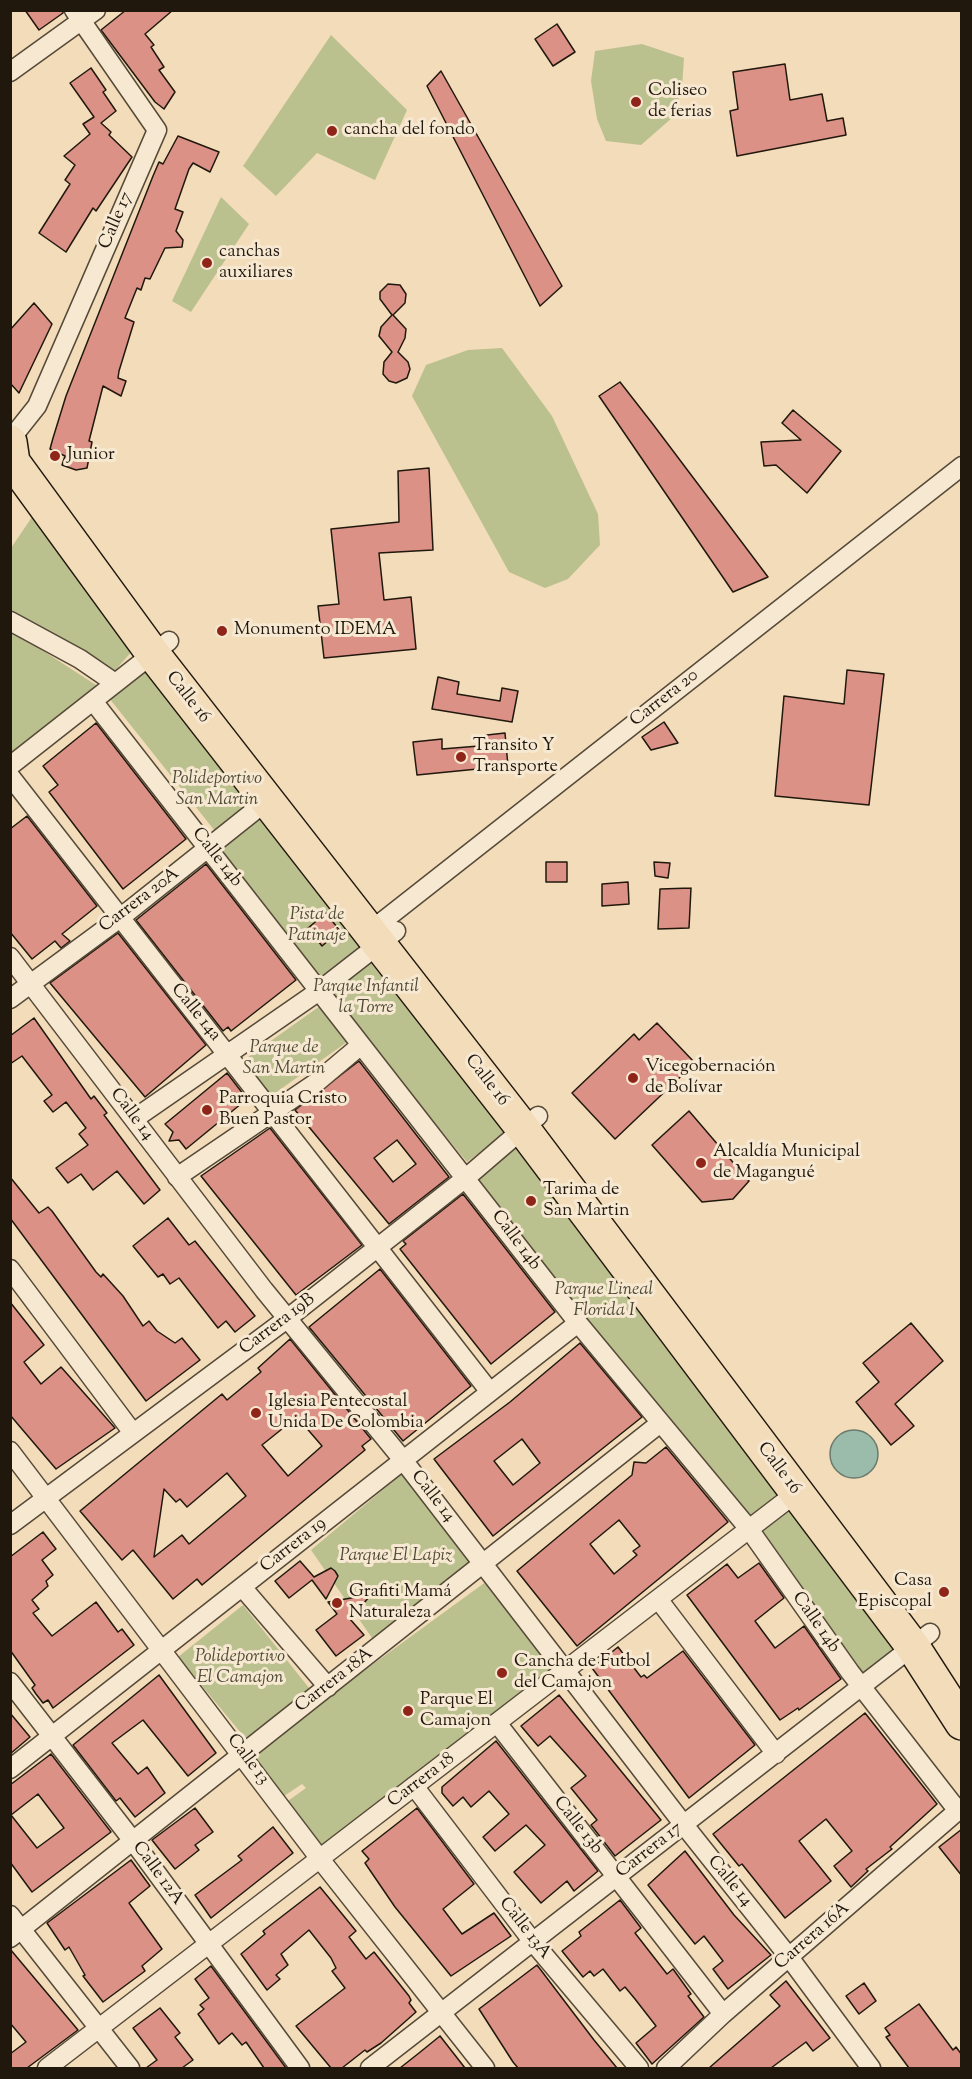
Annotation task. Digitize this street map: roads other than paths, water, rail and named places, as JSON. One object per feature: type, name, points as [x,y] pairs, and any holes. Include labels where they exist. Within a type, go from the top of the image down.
[{"type":"highway","name":"Calle 16","points":[[10,440],[27,450],[268,800],[382,932]]},
{"type":"highway","name":"Calle 16","points":[[161,647],[531,1123],[921,1640],[962,1723]]},
{"type":"highway","name":"Calle 16","points":[[531,1123],[796,1493],[921,1640],[962,1681]]},
{"type":"street","points":[[10,72],[84,14]]},
{"type":"street","name":"Calle 17","points":[[10,440],[37,406],[157,130],[84,14]]},
{"type":"street","name":"Carrera 20","points":[[382,932],[962,466]]},
{"type":"street","points":[[10,621],[80,659],[115,683]]},
{"type":"street","points":[[10,766],[161,647]]},
{"type":"street","name":"Calle 14b","points":[[93,701],[467,1177],[578,1323],[750,1529],[861,1687],[960,1809]]},
{"type":"street","name":"Calle 14a","points":[[10,776],[490,1392]]},
{"type":"street","name":"Carrera 20A","points":[[10,999],[30,982],[120,918],[268,800]]},
{"type":"street","points":[[134,1119],[319,991],[382,932]]},
{"type":"street","name":"Calle 14","points":[[10,957],[264,1290],[403,1460],[684,1825],[789,1957],[871,2068]]},
{"type":"street","points":[[177,1177],[317,1082],[361,1045]]},
{"type":"street","name":"Carrera 19B","points":[[10,1525],[288,1318],[467,1177],[531,1123]]},
{"type":"street","points":[[10,1269],[133,1433]]},
{"type":"street","name":"Carrera 19","points":[[10,1769],[578,1323]]},
{"type":"street","name":"Carrera 18A","points":[[14,1928],[133,1841],[660,1424]]},
{"type":"street","name":"Calle 13","points":[[10,1451],[243,1754],[320,1859],[486,2068]]},
{"type":"street","name":"Carrera 18","points":[[47,2068],[796,1493]]},
{"type":"street","points":[[242,1587],[328,1687]]},
{"type":"street","points":[[658,1599],[776,1754]]},
{"type":"street","name":"Carrera 17","points":[[370,2068],[921,1640]]},
{"type":"street","name":"Calle 12A","points":[[10,1682],[133,1841],[300,2068]]},
{"type":"street","name":"Calle 13b","points":[[497,1723],[723,2014]]},
{"type":"street","name":"Calle 13A","points":[[414,1786],[533,1942],[639,2068]]},
{"type":"street","name":"Carrera 16A","points":[[666,2068],[723,2014],[960,1809]]},
{"type":"street","points":[[14,1928],[130,2068]]},
{"type":"place","name":"Coliseo de ferias","points":[[636,102]]},
{"type":"place","name":"cancha del fondo","points":[[332,131]]},
{"type":"place","name":"canchas auxiliares","points":[[207,263]]},
{"type":"place","name":"Junior","points":[[55,456]]},
{"type":"place","name":"Monumento IDEMA","points":[[222,631]]},
{"type":"place","name":"Transito Y Transporte","points":[[461,757]]},
{"type":"place","name":"Vicegobernación de Bolívar","points":[[633,1078]]},
{"type":"place","name":"Parroquia Cristo Buen Pastor","points":[[207,1110]]},
{"type":"place","name":"Alcaldía Municipal de Magangué","points":[[701,1163]]},
{"type":"place","name":"Tarima de San Martin","points":[[531,1201]]},
{"type":"place","name":"Iglesia Pentecostal Unida De Colombia","points":[[256,1413]]},
{"type":"place","name":"Casa Episcopal","points":[[944,1592]]},
{"type":"place","name":"Grafiti Mamá Naturaleza","points":[[337,1603]]},
{"type":"place","name":"Cancha de Futbol del Camajon","points":[[502,1673]]},
{"type":"place","name":"Parque El Camajon","points":[[408,1711]]},
{"type":"park label","name":"Polideportivo San Martin","points":[[217,790]]},
{"type":"park label","name":"Pista de Patinaje","points":[[317,926]]},
{"type":"park label","name":"Parque Infantil la Torre","points":[[366,998]]},
{"type":"park label","name":"Parque de San Martin","points":[[284,1059]]},
{"type":"park label","name":"Parque Lineal Florida I","points":[[604,1301]]},
{"type":"park label","name":"Parque El Lapiz","points":[[396,1557]]},
{"type":"park label","name":"Polideportivo El Camajon","points":[[240,1668]]}]
